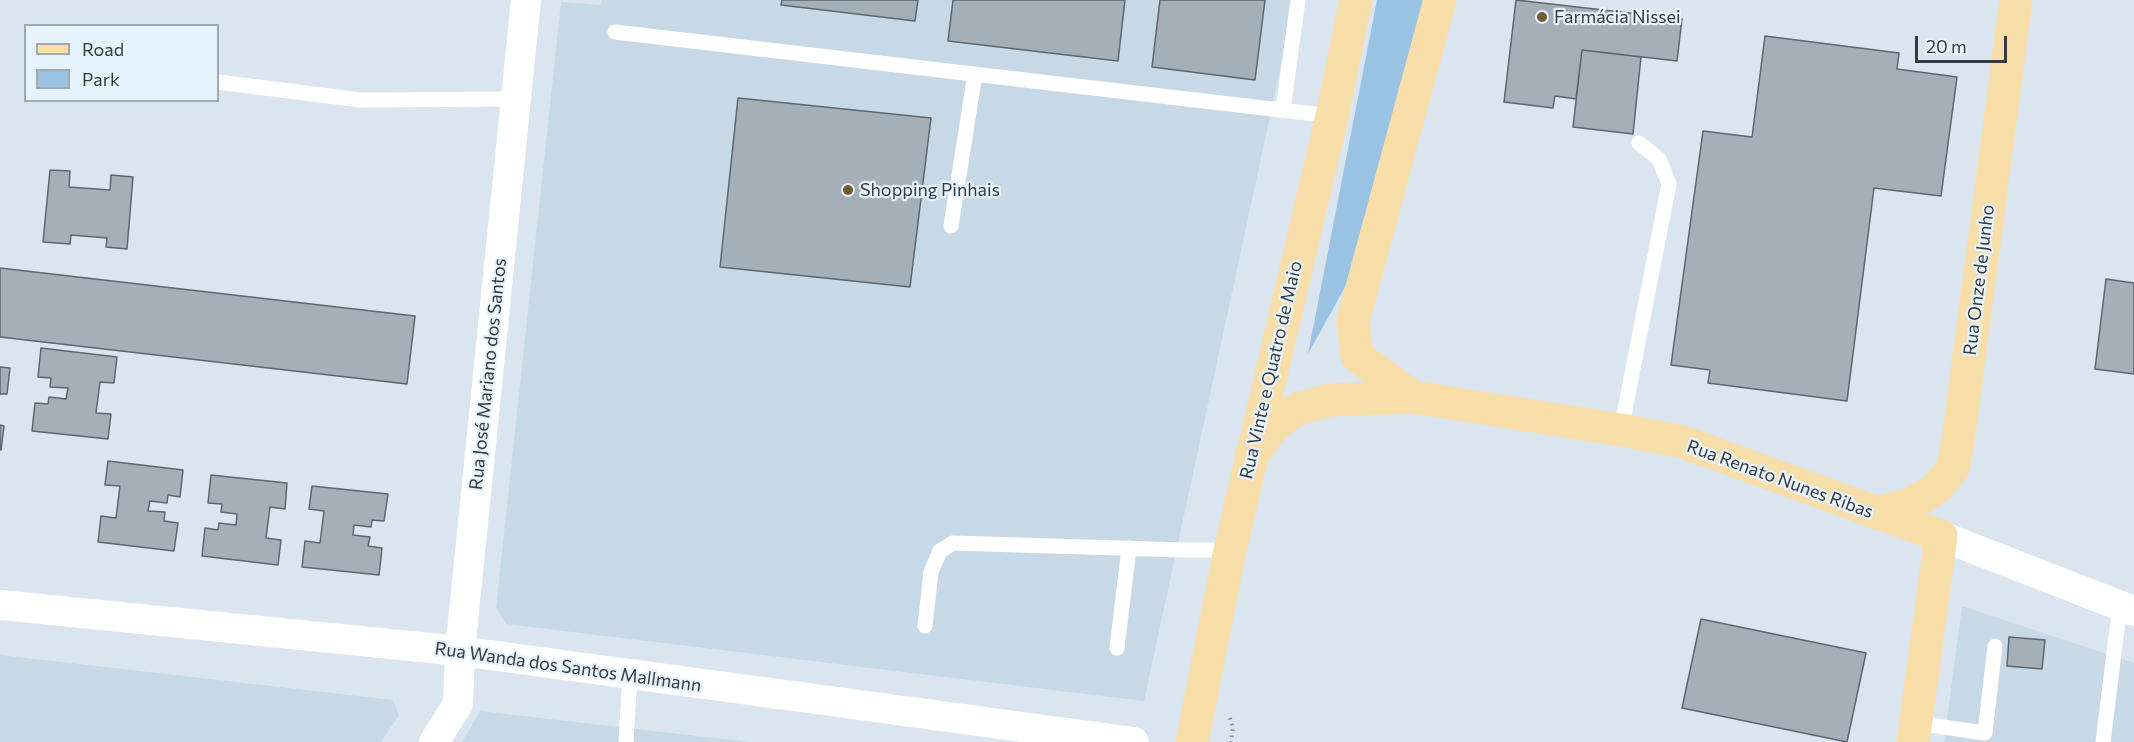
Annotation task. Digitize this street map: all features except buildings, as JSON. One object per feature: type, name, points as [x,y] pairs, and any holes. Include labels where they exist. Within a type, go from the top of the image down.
[{"type":"main road","name":"Rua Vinte e Quatro de Maio","points":[[1192,742],[1230,550],[1332,116],[1356,0]]},
{"type":"main road","points":[[1413,398],[1357,356],[1353,321],[1440,0]]},
{"type":"main road","name":"Rua Onze de Junho","points":[[1875,513],[1911,504],[1936,489],[1953,468],[2016,0]]},
{"type":"main road","name":"Rua Renato Nunes Ribas","points":[[1251,456],[1275,424],[1297,409],[1330,400],[1413,398],[1621,430],[1683,442],[1941,536]]},
{"type":"main road","points":[[1914,733],[1941,536]]},
{"type":"street","name":"Rua José Mariano dos Santos","points":[[434,742],[458,704],[460,651],[526,0]]},
{"type":"street","name":"Rua Renato Nunes Ribas","points":[[1941,536],[2127,608]]},
{"type":"street","name":"Rua Wanda dos Santos Mallmann","points":[[0,605],[460,651],[1134,742]]},
{"type":"lane","points":[[1283,110],[1298,0]]},
{"type":"lane","points":[[615,32],[1332,116]]},
{"type":"lane","points":[[951,226],[975,74]]},
{"type":"lane","points":[[219,82],[360,100],[516,99]]},
{"type":"lane","points":[[1621,430],[1669,184],[1659,159],[1639,143]]},
{"type":"lane","points":[[925,626],[931,572],[940,551],[952,543],[1230,550]]},
{"type":"lane","points":[[1117,648],[1129,548]]},
{"type":"lane","points":[[2103,742],[2127,608]]},
{"type":"lane","points":[[1914,733],[1984,733],[1995,646]]},
{"type":"lane","points":[[626,742],[630,675]]},
{"type":"path","points":[[1231,742],[1233,729]]},
{"type":"shaded area","points":[[602,0],[1295,0],[1144,701],[506,624],[496,608],[561,2],[601,5]]},
{"type":"shaded area","points":[[1962,606],[2134,663],[2134,742],[1944,742]]},
{"type":"shaded area","points":[[0,655],[393,700],[399,715],[381,742],[0,742]]},
{"type":"shaded area","points":[[480,711],[749,742],[462,742]]},
{"type":"green space","points":[[1377,0],[1428,0],[1361,258],[1308,354]]},
{"type":"place","name":"Farmácia Nissei","points":[[1542,17]]},
{"type":"place","name":"Shopping Pinhais","points":[[848,190]]}]
